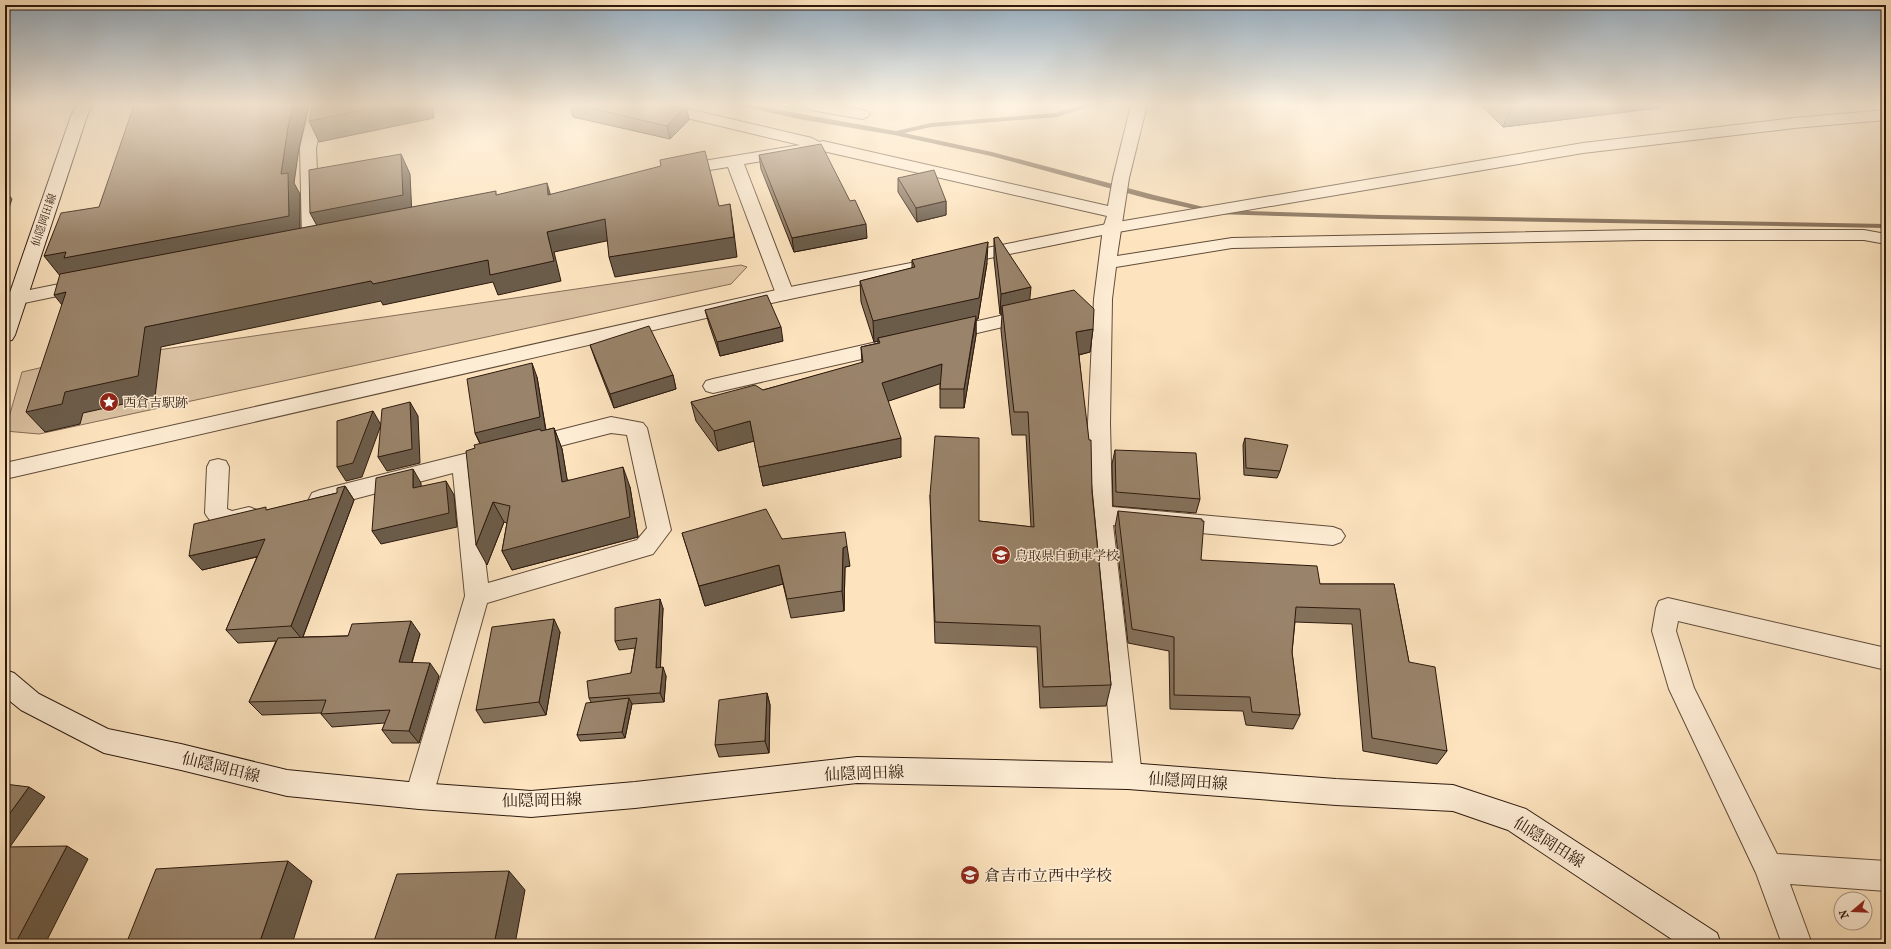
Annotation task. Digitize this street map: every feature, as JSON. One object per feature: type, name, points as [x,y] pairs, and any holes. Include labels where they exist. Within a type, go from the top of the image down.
[{"type":"street","name":"仙隠岡田線","points":[[5,335],[11,299],[67,149]]},
{"type":"street","points":[[308,149],[311,240]]},
{"type":"street","points":[[664,173],[802,149]]},
{"type":"street","points":[[837,149],[1116,213],[1182,216],[1575,149]]},
{"type":"street","points":[[1128,149],[1121,178],[1107,263],[1095,301],[1103,334],[1099,424],[1100,515],[1128,776]]},
{"type":"street","points":[[734,160],[785,294]]},
{"type":"street","points":[[5,471],[785,294],[1116,213]]},
{"type":"street","points":[[1107,263],[1232,243],[1643,235],[1864,235],[1886,239]]},
{"type":"street","points":[[11,299],[102,281]]},
{"type":"street","points":[[931,337],[1048,311]]},
{"type":"street","points":[[713,386],[908,342]]},
{"type":"street","points":[[297,504],[611,425],[636,428],[658,530],[646,547],[477,596]]},
{"type":"street","points":[[419,796],[477,596],[463,462]]},
{"type":"street","points":[[218,467],[216,513],[229,521],[266,512]]},
{"type":"street","points":[[1100,515],[1333,536]]},
{"type":"street","points":[[1798,944],[1769,868],[1682,689],[1664,631],[1668,608],[1886,659]]},
{"type":"street","name":"仙隠岡田線","points":[[5,681],[30,702],[104,741],[181,757],[287,783],[419,796],[531,804],[635,795],[857,770],[1128,776],[1336,792],[1453,798],[1516,819],[1706,944]]},
{"type":"street","points":[[1769,868],[1886,876]]},
{"type":"shaded area","points":[[741,265],[747,267],[731,284],[39,434],[5,431],[22,372],[48,366]]},
{"type":"building","points":[[119,149],[285,149],[281,174],[288,173],[289,216],[64,258],[66,252],[44,256],[61,213],[99,207]]},
{"type":"building","points":[[791,149],[824,149],[850,201],[855,200],[866,224],[792,238],[759,155]]},
{"type":"building","points":[[705,151],[719,206],[730,204],[734,237],[609,257],[605,219],[547,232],[554,261],[490,275],[488,260],[373,284],[371,281],[145,327],[138,376],[65,392],[62,404],[26,412],[66,292],[54,295],[60,274],[496,191],[496,195],[547,183],[548,195],[661,166],[660,160]]},
{"type":"building","points":[[401,154],[403,195],[310,213],[309,170]]},
{"type":"building","points":[[934,170],[946,201],[916,208],[898,178]]},
{"type":"building","points":[[998,237],[1031,287],[1001,294],[994,238]]},
{"type":"building","points":[[988,242],[979,298],[873,321],[860,281],[915,267],[912,260]]},
{"type":"building","points":[[1074,290],[1094,309],[1093,329],[1076,332],[1089,440],[1091,440],[1092,492],[1111,685],[1043,687],[1040,626],[935,622],[930,495],[935,436],[979,438],[979,521],[1034,527],[1028,412],[1014,412],[1002,306]]},
{"type":"building","points":[[767,295],[781,327],[717,342],[705,310]]},
{"type":"building","points":[[976,316],[964,389],[940,389],[942,364],[882,383],[901,438],[759,467],[750,421],[714,431],[691,402],[755,385],[763,390],[863,362],[861,347],[880,343],[878,338]]},
{"type":"building","points":[[649,326],[673,375],[610,394],[590,345]]},
{"type":"building","points":[[532,363],[540,417],[475,433],[467,379]]},
{"type":"building","points":[[410,402],[412,449],[378,457],[382,409]]},
{"type":"building","points":[[373,411],[353,463],[337,467],[337,421]]},
{"type":"building","points":[[554,428],[562,482],[623,467],[630,517],[502,551],[510,506],[493,502],[476,545],[466,451],[475,448],[474,445],[540,429],[541,431]]},
{"type":"building","points":[[1245,438],[1288,445],[1280,471],[1246,468]]},
{"type":"building","points":[[1115,450],[1196,453],[1200,499],[1116,492]]},
{"type":"building","points":[[413,469],[413,488],[446,481],[449,513],[372,531],[376,478]]},
{"type":"building","points":[[345,486],[291,626],[226,630],[265,539],[189,556],[194,524],[266,507],[266,510],[337,493],[337,488]]},
{"type":"building","points":[[766,509],[782,539],[845,532],[847,546],[843,548],[842,591],[787,599],[779,565],[699,586],[682,533]]},
{"type":"building","points":[[1118,511],[1202,519],[1202,521],[1204,521],[1201,560],[1317,566],[1320,584],[1394,584],[1409,662],[1435,667],[1447,751],[1372,738],[1360,609],[1296,607],[1292,652],[1300,715],[1252,712],[1250,697],[1174,695],[1174,637],[1132,629]]},
{"type":"building","points":[[660,599],[656,668],[663,667],[660,693],[589,698],[587,681],[631,673],[637,638],[615,641],[615,608]]},
{"type":"building","points":[[554,619],[539,702],[476,710],[492,627]]},
{"type":"building","points":[[411,621],[399,662],[430,663],[409,731],[382,730],[390,710],[321,714],[326,700],[249,702],[278,638],[348,636],[352,624]]},
{"type":"building","points":[[767,693],[765,741],[715,745],[719,700]]},
{"type":"building","points":[[629,698],[622,732],[577,735],[586,703]]},
{"type":"building","points":[[5,784],[29,787],[5,820]]},
{"type":"building","points":[[67,846],[15,944],[5,944],[5,847]]},
{"type":"building","points":[[288,861],[259,944],[126,944],[156,869]]},
{"type":"building","points":[[509,871],[494,944],[373,944],[397,874]]},
{"type":"waterway","points":[[970,149],[1152,197],[1216,212],[1380,217],[1886,226]]},
{"type":"place","name":"西倉吉駅跡","points":[[109,402]]},
{"type":"place","name":"鳥取県自動車学校","points":[[1001,555]]},
{"type":"place","name":"倉吉市立西中学校","points":[[970,875]]}]
